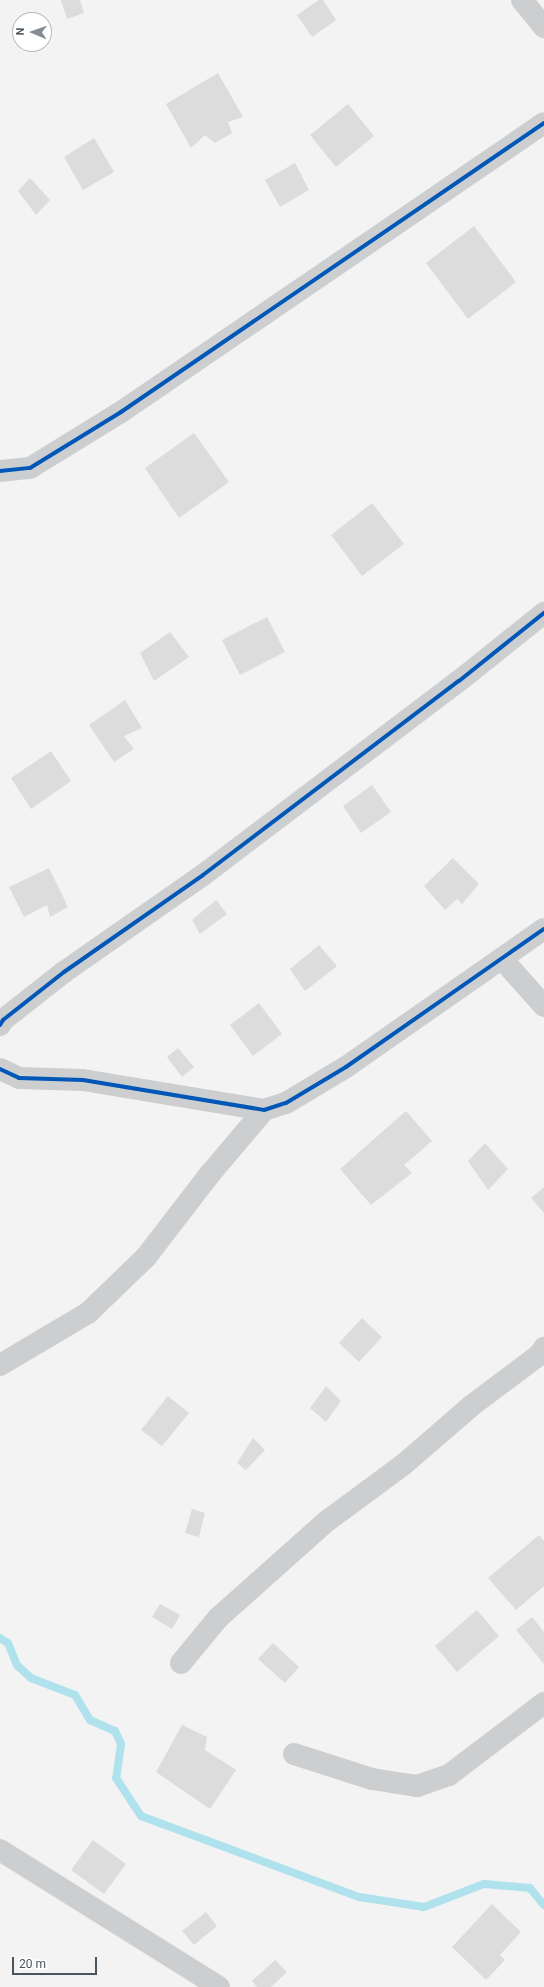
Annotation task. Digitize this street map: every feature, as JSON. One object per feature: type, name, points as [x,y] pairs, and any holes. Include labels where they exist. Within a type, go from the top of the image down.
[{"type":"street","points":[[522,0],[544,27]]},
{"type":"street","points":[[0,471],[30,468],[121,412],[544,122]]},
{"type":"street","points":[[0,1025],[3,1020],[64,972],[203,875],[459,681],[544,613]]},
{"type":"street","points":[[0,1069],[19,1078],[83,1080],[264,1110],[286,1103],[346,1067],[502,960],[544,929]]},
{"type":"street","points":[[502,960],[544,1006]]},
{"type":"street","points":[[0,1365],[88,1313],[141,1262],[264,1110]]},
{"type":"street","points":[[181,1663],[218,1618],[327,1521],[403,1465],[470,1406],[539,1355],[544,1348]]},
{"type":"street","points":[[294,1754],[372,1779],[417,1786],[449,1775],[544,1703]]},
{"type":"street","points":[[0,1850],[219,1987]]},
{"type":"building","points":[[61,0],[80,0],[84,13],[67,19]]},
{"type":"building","points":[[319,0],[323,0],[336,20],[312,37],[297,15]]},
{"type":"building","points":[[218,73],[243,117],[228,122],[232,133],[215,143],[205,135],[191,148],[166,104]]},
{"type":"building","points":[[348,104],[374,136],[336,167],[310,135]]},
{"type":"building","points":[[94,138],[114,172],[83,190],[64,157]]},
{"type":"building","points":[[295,163],[309,190],[280,207],[265,180]]},
{"type":"building","points":[[30,178],[50,200],[36,215],[18,191]]},
{"type":"building","points":[[474,226],[516,282],[468,319],[426,263]]},
{"type":"building","points":[[194,433],[229,482],[179,518],[145,468]]},
{"type":"building","points":[[372,503],[404,544],[362,576],[331,535]]},
{"type":"building","points":[[267,617],[285,652],[240,675],[222,640]]},
{"type":"building","points":[[170,632],[189,657],[154,681],[140,653]]},
{"type":"building","points":[[125,700],[142,728],[124,736],[134,749],[114,762],[89,725]]},
{"type":"building","points":[[51,751],[71,781],[31,809],[11,778]]},
{"type":"building","points":[[372,785],[391,812],[361,833],[343,806]]},
{"type":"building","points":[[453,858],[479,884],[462,904],[457,899],[445,910],[424,886]]},
{"type":"building","points":[[49,868],[68,907],[50,917],[47,905],[24,917],[9,887]]},
{"type":"building","points":[[216,900],[227,914],[200,934],[192,920]]},
{"type":"building","points":[[319,945],[337,966],[305,991],[290,969]]},
{"type":"building","points":[[259,1003],[282,1034],[253,1056],[230,1025]]},
{"type":"building","points":[[178,1048],[194,1067],[182,1077],[167,1057]]},
{"type":"building","points":[[406,1111],[432,1141],[404,1165],[412,1173],[371,1205],[340,1169]]},
{"type":"building","points":[[485,1143],[508,1169],[488,1190],[468,1161]]},
{"type":"building","points":[[544,1187],[544,1213],[531,1198]]},
{"type":"building","points":[[362,1318],[382,1337],[359,1362],[339,1343]]},
{"type":"building","points":[[326,1386],[341,1401],[326,1422],[310,1408]]},
{"type":"building","points":[[168,1396],[189,1413],[162,1446],[141,1430]]},
{"type":"building","points":[[253,1438],[265,1450],[246,1470],[237,1463]]},
{"type":"building","points":[[192,1509],[205,1513],[199,1537],[185,1533]]},
{"type":"building","points":[[539,1535],[544,1541],[544,1586],[516,1610],[488,1578]]},
{"type":"building","points":[[160,1604],[180,1615],[172,1629],[152,1617]]},
{"type":"building","points":[[477,1610],[499,1636],[457,1672],[435,1646]]},
{"type":"building","points":[[532,1617],[544,1632],[544,1664],[516,1630]]},
{"type":"building","points":[[273,1643],[299,1667],[285,1683],[258,1659]]},
{"type":"building","points":[[182,1725],[207,1737],[205,1750],[236,1770],[210,1809],[156,1772]]},
{"type":"building","points":[[93,1840],[126,1864],[104,1894],[71,1870]]},
{"type":"building","points":[[492,1904],[521,1932],[500,1955],[505,1960],[486,1980],[452,1947]]},
{"type":"building","points":[[206,1912],[217,1926],[194,1945],[182,1931]]},
{"type":"building","points":[[275,1960],[287,1972],[271,1987],[257,1987],[252,1981]]},
{"type":"waterway","points":[[0,1638],[8,1643],[17,1665],[31,1678],[75,1695],[90,1720],[115,1731],[121,1744],[116,1778],[141,1816],[359,1897],[424,1907],[484,1884],[530,1888],[544,1905]]},
{"type":"cycle path","points":[[0,471],[30,468],[121,412],[544,123]]},
{"type":"cycle path","points":[[0,1025],[3,1020],[64,972],[203,875],[459,681],[544,613]]},
{"type":"cycle path","points":[[0,1069],[19,1078],[83,1080],[264,1110],[286,1103],[346,1067],[544,929]]}]
